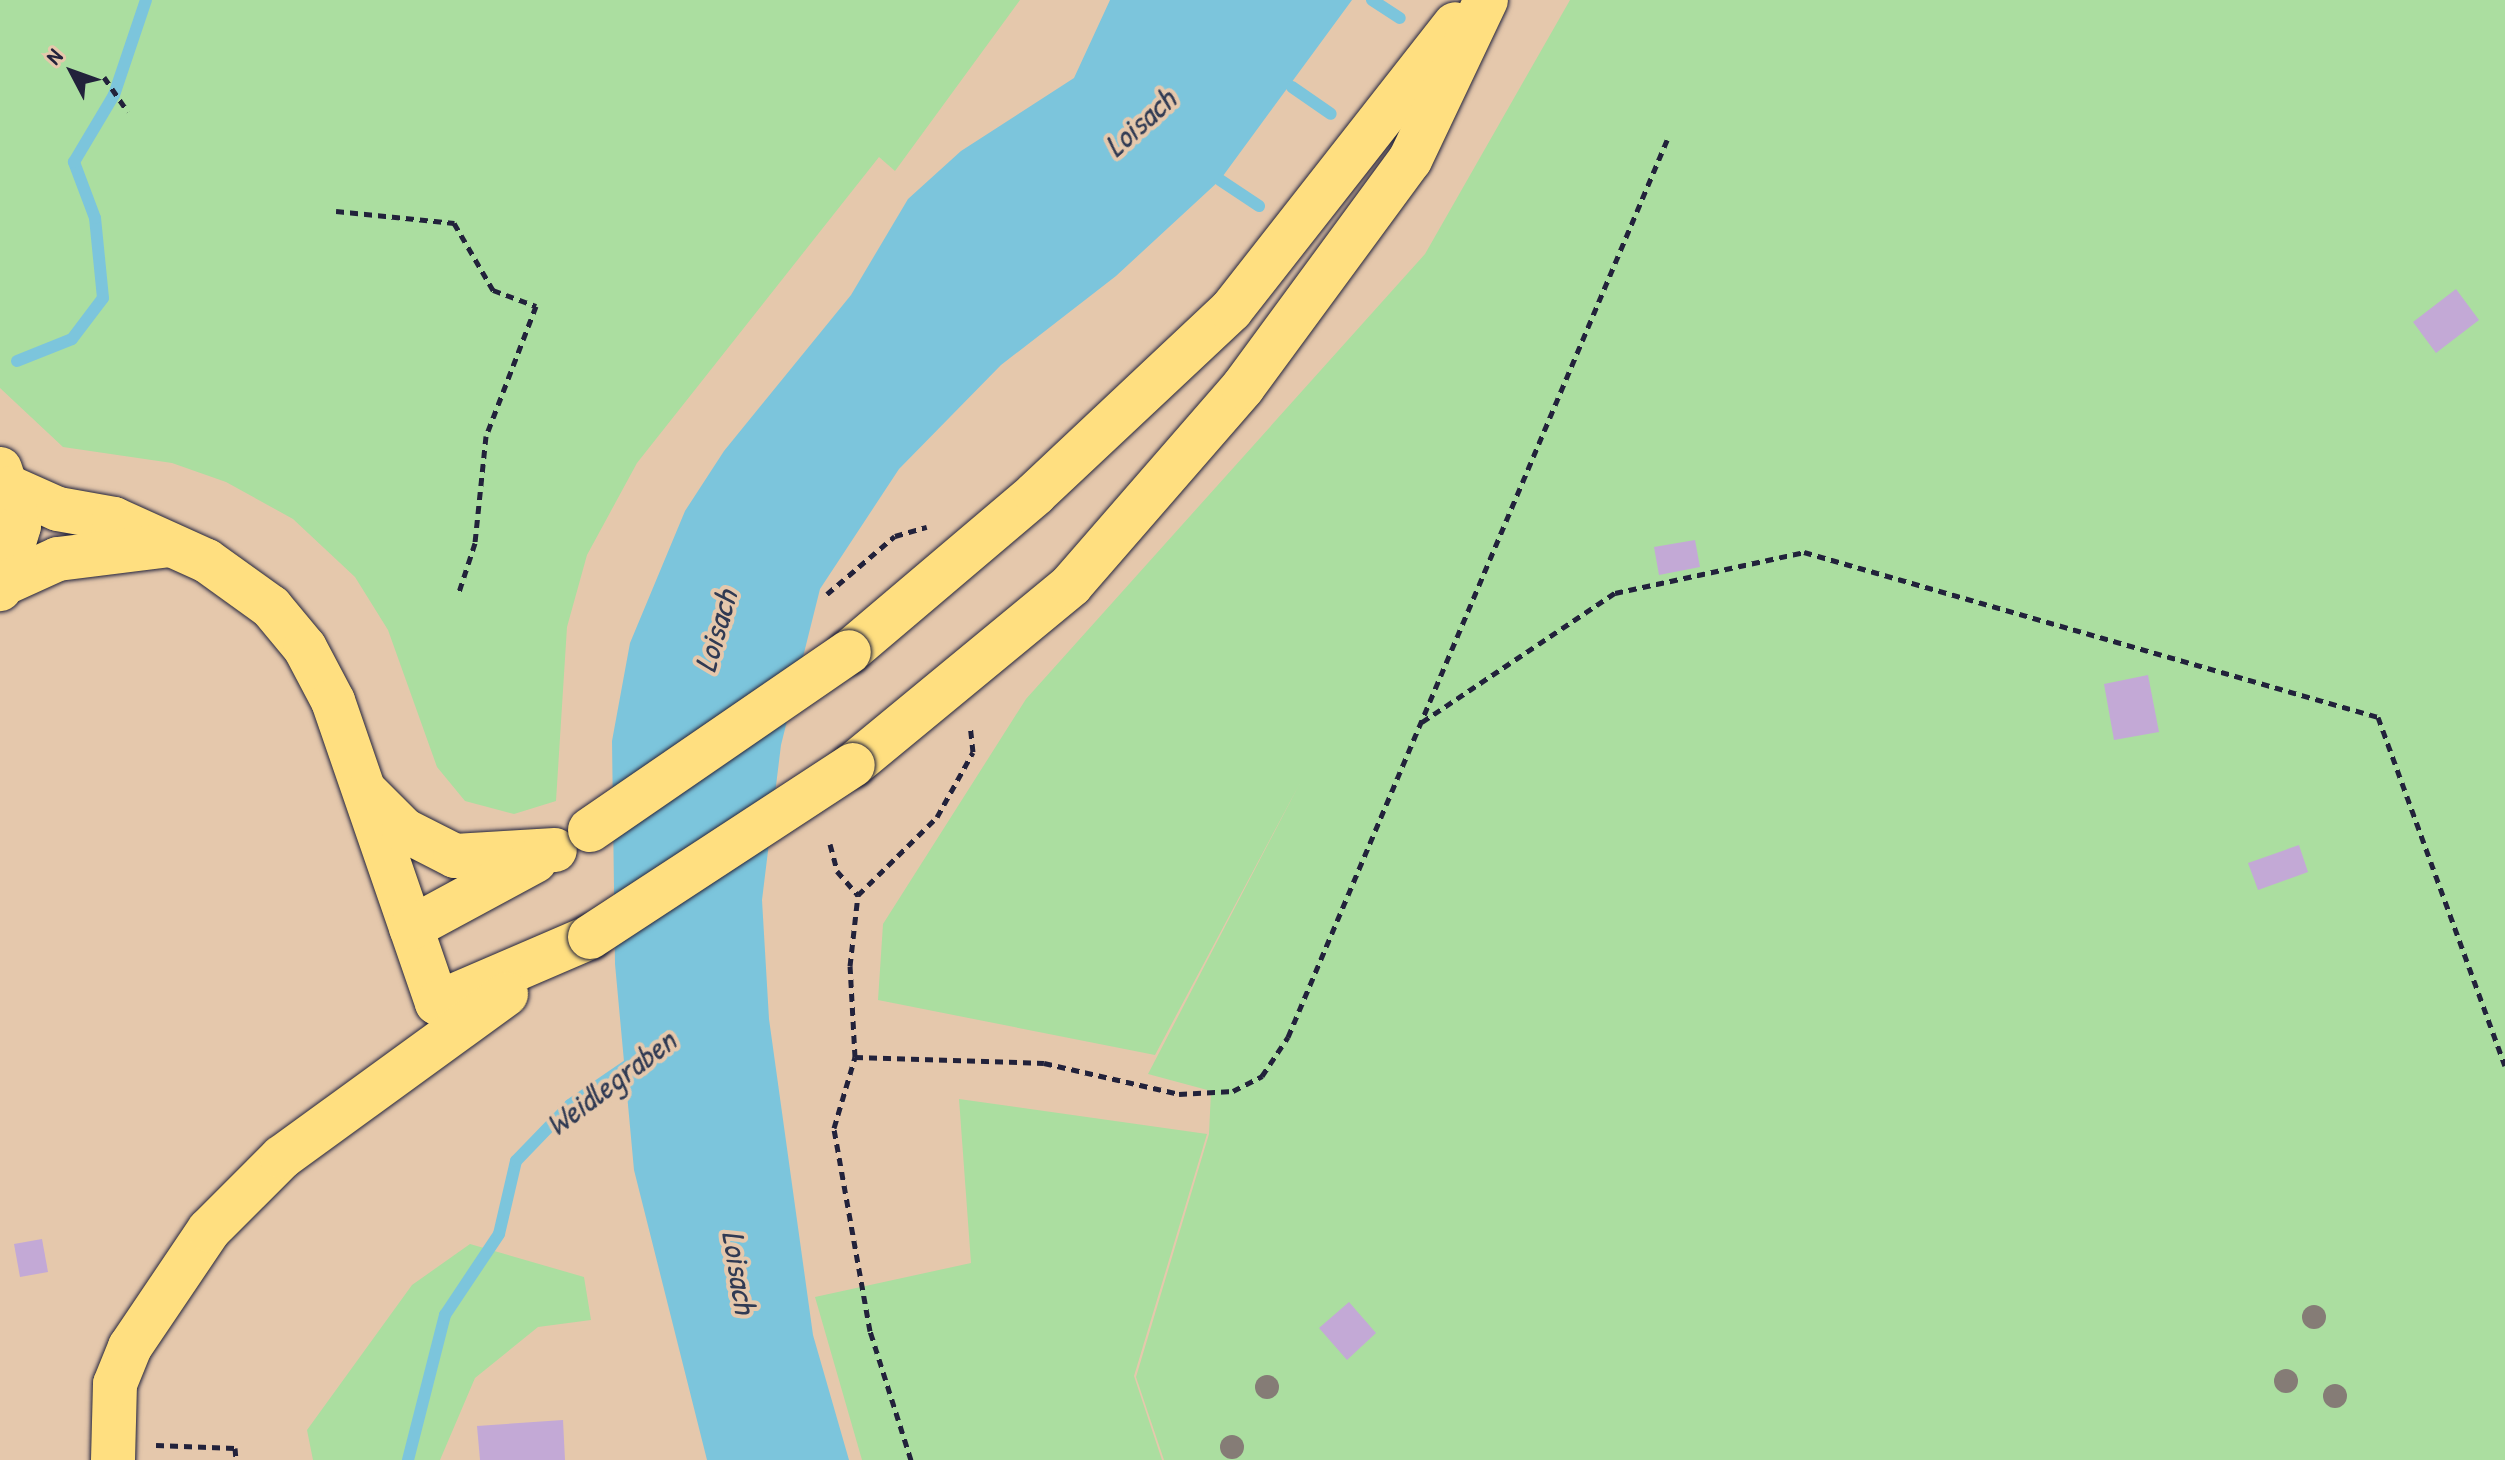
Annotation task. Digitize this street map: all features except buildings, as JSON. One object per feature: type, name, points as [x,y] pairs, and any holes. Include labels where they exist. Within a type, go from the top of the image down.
[{"type":"main road","points":[[411,928],[572,840],[849,652],[1035,494],[1231,310],[1473,0]]},
{"type":"main road","points":[[113,1452],[115,1384],[130,1347],[209,1230],[282,1157],[590,937],[853,765],[1071,585],[1243,387],[1410,160],[1486,0]]},
{"type":"main road","points":[[5,478],[170,545],[229,573],[305,648],[333,701],[437,1003],[590,937]]},
{"type":"main road","points":[[2,586],[19,526],[5,478]]},
{"type":"main road","points":[[2,586],[58,559],[170,545]]},
{"type":"main road","points":[[360,786],[404,830],[455,856],[572,840]]},
{"type":"path","points":[[104,77],[128,112]]},
{"type":"path","points":[[855,1057],[1044,1063],[1179,1094],[1233,1091],[1262,1076],[1288,1037],[1667,140]]},
{"type":"path","points":[[336,211],[454,223],[493,290],[536,306],[486,436],[475,543],[458,595]]},
{"type":"path","points":[[827,594],[895,536]]},
{"type":"path","points":[[1421,722],[1615,593],[1804,552],[2378,717],[2505,1066]]},
{"type":"path","points":[[911,1460],[870,1331],[834,1128],[855,1057],[850,966],[858,895],[937,817],[973,752],[968,716],[945,689]]},
{"type":"path","points":[[830,844],[837,871],[858,895]]},
{"type":"path","points":[[113,1452],[235,1448],[236,1460]]},
{"type":"green space","points":[[0,0],[1020,0],[895,171],[879,157],[637,463],[587,555],[567,627],[556,801],[514,814],[465,801],[437,767],[388,630],[355,577],[293,519],[226,482],[172,463],[63,447],[0,388]]},
{"type":"green space","points":[[1570,0],[2505,0],[2505,1460],[1164,1460],[1136,1377],[1209,1134],[1211,1091],[1148,1074],[1300,783],[1155,1055],[878,1000],[883,924],[1026,699],[1425,254]]},
{"type":"green space","points":[[959,1099],[1207,1134],[1134,1376],[1162,1460],[862,1460],[815,1297],[971,1263]]},
{"type":"green space","points":[[470,1244],[584,1277],[591,1320],[538,1327],[475,1378],[440,1460],[313,1460],[307,1430],[412,1285]]},
{"type":"water","name":"Loisach","points":[[1110,0],[1352,0],[1220,180],[1116,276],[1001,365],[899,469],[820,589],[781,745],[762,900],[769,1019],[813,1335],[849,1460],[707,1460],[634,1170],[615,964],[612,741],[630,643],[685,511],[724,451],[851,295],[908,199],[961,151],[1074,78]]},
{"type":"waterway","points":[[17,361],[72,339],[103,298],[95,218],[74,162],[114,95],[146,0]]},
{"type":"waterway","points":[[1372,0],[1400,18]]},
{"type":"waterway","points":[[1292,87],[1331,114]]},
{"type":"waterway","points":[[1220,180],[1259,206]]},
{"type":"waterway","name":"Weidlegraben","points":[[408,1460],[445,1315],[499,1234],[516,1161],[570,1105],[637,1059]]}]
